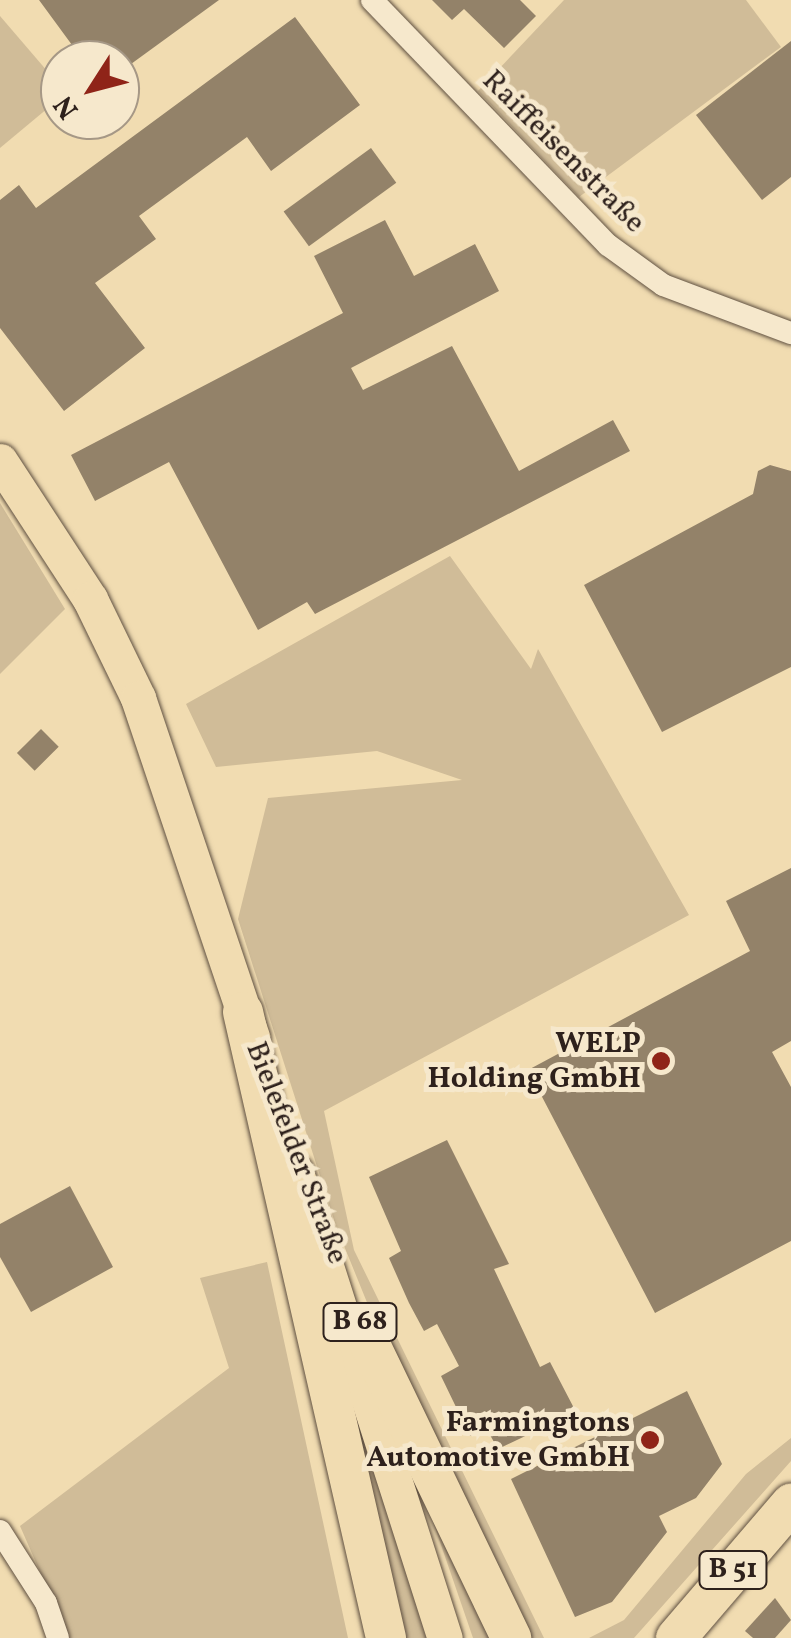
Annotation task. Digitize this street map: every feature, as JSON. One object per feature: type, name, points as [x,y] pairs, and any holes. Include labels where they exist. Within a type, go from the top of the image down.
[{"type":"highway","name":"B 68","points":[[243,1012],[386,1638]]},
{"type":"highway","name":"B 68","points":[[363,1330],[511,1638]]},
{"type":"highway","name":"B 51","points":[[683,1634],[791,1504]]},
{"type":"highway","name":"B 51","points":[[683,1634],[791,1540]]},
{"type":"main road","name":"Bielefelder Straße","points":[[0,462],[90,600],[138,698],[445,1638]]},
{"type":"main road","name":"Bielefelder Straße","points":[[243,1012],[363,1330],[457,1638]]},
{"type":"street","name":"Raiffeisenstraße","points":[[372,0],[608,245],[663,285],[791,333]]},
{"type":"street","points":[[0,1531],[46,1603],[58,1638]]},
{"type":"shaded area","points":[[564,0],[746,0],[781,47],[579,197],[478,91]]},
{"type":"shaded area","points":[[0,16],[40,63],[40,115],[0,148]]},
{"type":"shaded area","points":[[0,503],[65,609],[0,674]]},
{"type":"shaded area","points":[[450,556],[531,669],[538,649],[689,915],[324,1111],[354,1250],[544,1638],[529,1638],[379,1332],[336,1226],[238,919],[268,798],[462,780],[377,751],[216,767],[186,704]]},
{"type":"shaded area","points":[[267,1262],[348,1638],[69,1638],[20,1526],[229,1368],[200,1278]]},
{"type":"shaded area","points":[[346,1360],[432,1638],[397,1638],[334,1364]]},
{"type":"shaded area","points":[[791,1438],[791,1461],[634,1638],[589,1638],[624,1620],[746,1474]]},
{"type":"shaded area","points":[[406,1443],[501,1638],[473,1638]]},
{"type":"building","points":[[39,0],[219,0],[140,57],[140,40],[68,40]]},
{"type":"building","points":[[432,0],[520,0],[536,16],[504,48],[464,9],[452,20]]},
{"type":"building","points":[[295,17],[360,105],[271,171],[247,137],[139,216],[156,239],[95,283],[145,348],[64,411],[0,328],[0,200],[19,185],[36,208],[128,140],[140,140],[140,131]]},
{"type":"building","points":[[791,41],[791,177],[762,200],[696,115]]},
{"type":"building","points":[[371,148],[396,183],[309,246],[284,211]]},
{"type":"building","points":[[385,220],[414,276],[475,244],[499,291],[351,368],[363,390],[452,346],[519,471],[613,420],[630,451],[315,614],[307,602],[258,630],[169,462],[95,501],[71,455],[343,313],[314,256]]},
{"type":"building","points":[[770,465],[791,471],[791,667],[662,732],[584,585],[753,494],[758,471]]},
{"type":"building","points":[[41,729],[59,747],[35,771],[17,753]]},
{"type":"building","points":[[791,868],[791,1041],[772,1052],[791,1087],[791,1241],[655,1313],[528,1070],[750,951],[726,901]]},
{"type":"building","points":[[447,1140],[509,1264],[494,1269],[540,1367],[550,1362],[576,1412],[498,1449],[486,1428],[470,1436],[441,1376],[459,1366],[437,1324],[424,1331],[409,1303],[389,1258],[401,1251],[369,1177]]},
{"type":"building","points":[[70,1186],[113,1267],[31,1312],[0,1257],[0,1224]]},
{"type":"building","points":[[687,1391],[722,1464],[696,1498],[659,1516],[667,1532],[612,1602],[575,1617],[511,1479]]},
{"type":"building","points":[[775,1598],[791,1620],[775,1638],[753,1638],[745,1631]]},
{"type":"place","name":"WELP Holding GmbH","points":[[661,1061]]},
{"type":"place","name":"Farmingtons Automotive GmbH","points":[[650,1440]]}]
